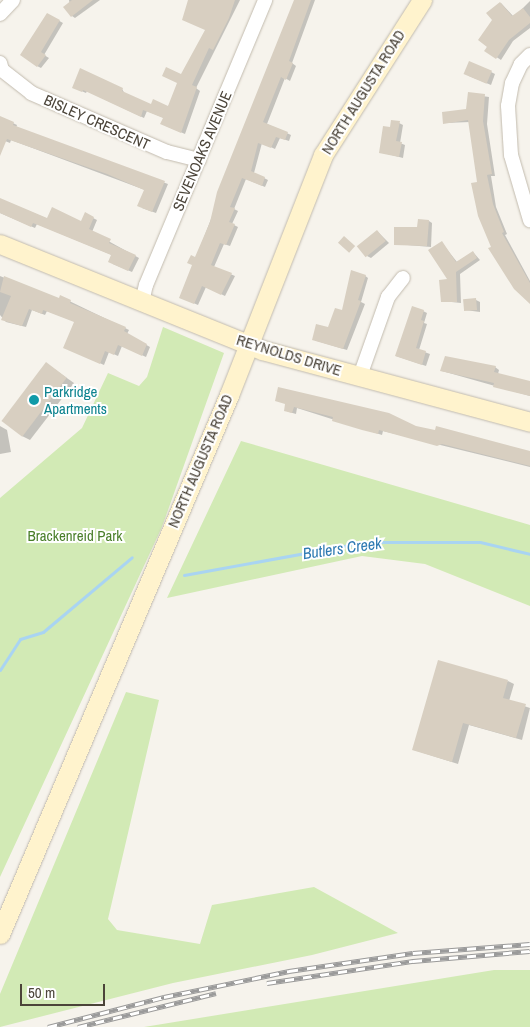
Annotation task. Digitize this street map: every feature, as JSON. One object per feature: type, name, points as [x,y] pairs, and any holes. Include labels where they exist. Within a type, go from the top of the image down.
[{"type":"main road","name":"NORTH AUGUSTA ROAD","points":[[0,934],[138,614],[323,156],[422,0]]},
{"type":"main road","name":"REYNOLDS DRIVE","points":[[0,244],[247,345],[530,422]]},
{"type":"street","points":[[0,14],[13,0]]},
{"type":"street","name":"SEVENOAKS AVENUE","points":[[142,302],[146,284],[265,0]]},
{"type":"street","points":[[530,55],[518,70],[508,106],[511,155],[530,220]]},
{"type":"street","name":"BISLEY CRESCENT","points":[[1,68],[31,93],[167,152],[199,160]]},
{"type":"street","points":[[360,376],[388,296],[403,278]]},
{"type":"green space","name":"Brackenreid Park","points":[[163,327],[224,353],[162,527],[0,877],[0,498],[82,428],[108,373],[139,386],[147,377]]},
{"type":"green space","points":[[241,441],[530,525],[530,606],[425,564],[362,556],[167,598]]},
{"type":"green space","points":[[126,692],[159,700],[108,919],[117,930],[200,944],[212,905],[314,887],[398,933],[312,955],[173,983],[0,1027],[0,994]]},
{"type":"green space","points":[[494,970],[530,970],[530,1027],[144,1027]]},
{"type":"building","points":[[72,0],[93,0],[71,17],[63,7]]},
{"type":"building","points":[[188,0],[235,0],[229,18],[213,50],[209,48],[192,85],[197,87],[181,133],[160,124],[163,118],[143,110],[141,117],[83,90],[82,92],[72,88],[80,68],[123,88],[122,91],[151,104],[153,99],[168,106],[177,83],[162,76],[166,67],[181,74],[205,30],[182,20]]},
{"type":"building","points":[[294,0],[311,0],[289,61],[293,63],[286,80],[281,77],[263,122],[288,132],[285,140],[276,137],[271,148],[258,143],[251,171],[265,177],[262,186],[242,178],[230,207],[235,208],[229,222],[235,224],[226,245],[220,243],[211,265],[232,273],[221,295],[202,286],[194,304],[179,298],[192,265],[187,263],[191,255],[195,257],[210,222],[217,192]]},
{"type":"building","points":[[500,2],[512,16],[523,8],[530,17],[530,23],[509,40],[496,59],[484,51],[487,47],[478,40],[492,20],[486,13]]},
{"type":"building","points":[[47,13],[60,20],[41,52],[46,55],[37,67],[20,55]]},
{"type":"building","points":[[469,61],[492,71],[487,84],[464,74]]},
{"type":"building","points":[[468,92],[485,94],[483,121],[492,174],[487,175],[493,204],[504,232],[502,233],[530,283],[530,304],[514,289],[488,248],[491,247],[478,216],[471,183],[477,182],[468,120],[443,124],[442,112],[466,109]]},
{"type":"building","points":[[0,116],[14,122],[13,125],[165,181],[152,212],[137,206],[144,190],[107,174],[7,139],[0,156]]},
{"type":"building","points":[[391,120],[400,121],[396,141],[402,142],[399,157],[379,153],[383,126],[390,127]]},
{"type":"building","points":[[0,198],[47,218],[52,207],[81,221],[85,212],[94,217],[89,229],[111,239],[109,243],[136,255],[128,271],[108,262],[111,255],[33,223],[31,227],[0,213]]},
{"type":"building","points":[[418,219],[429,220],[427,246],[394,245],[394,227],[417,227]]},
{"type":"building","points":[[377,230],[386,241],[366,257],[357,246]]},
{"type":"building","points":[[344,236],[355,246],[349,253],[338,243]]},
{"type":"building","points":[[442,241],[456,262],[473,251],[477,258],[456,272],[457,302],[441,302],[439,280],[447,279],[428,250]]},
{"type":"building","points":[[351,270],[366,275],[358,300],[361,301],[343,349],[312,340],[316,324],[328,327],[335,308],[342,310]]},
{"type":"building","points":[[4,276],[59,298],[60,295],[71,300],[70,303],[126,327],[124,331],[147,344],[142,356],[118,345],[114,355],[105,351],[100,364],[63,348],[74,322],[43,310],[42,314],[29,309],[22,326],[1,320],[11,296],[0,292]]},
{"type":"building","points":[[476,298],[477,310],[464,311],[463,299]]},
{"type":"building","points":[[412,306],[424,310],[421,320],[424,321],[416,348],[426,351],[422,365],[395,356]]},
{"type":"building","points":[[445,356],[496,366],[494,372],[530,381],[530,396],[493,387],[494,383],[440,371]]},
{"type":"building","name":"Parkridge Apartments","points":[[46,362],[67,378],[22,437],[1,421]]},
{"type":"building","points":[[278,387],[389,413],[416,426],[435,430],[436,426],[530,451],[530,466],[442,444],[437,446],[379,430],[378,434],[362,430],[332,421],[333,417],[294,407],[292,413],[284,411],[285,404],[275,401]]},
{"type":"building","points":[[438,660],[508,680],[503,698],[526,704],[516,738],[463,723],[452,762],[412,750]]},
{"type":"waterway","name":"Butlers Creek","points":[[184,575],[366,542],[480,542],[530,554]]},
{"type":"waterway","name":"Butlers Creek","points":[[0,670],[20,639],[43,632],[132,557]]},
{"type":"railway","points":[[48,1027],[164,997],[289,971],[413,953],[530,944]]},
{"type":"railway","points":[[267,983],[413,961],[530,951]]},
{"type":"railway","points":[[78,1027],[216,993]]},
{"type":"place","name":"Parkridge Apartments","points":[[34,400]]}]
